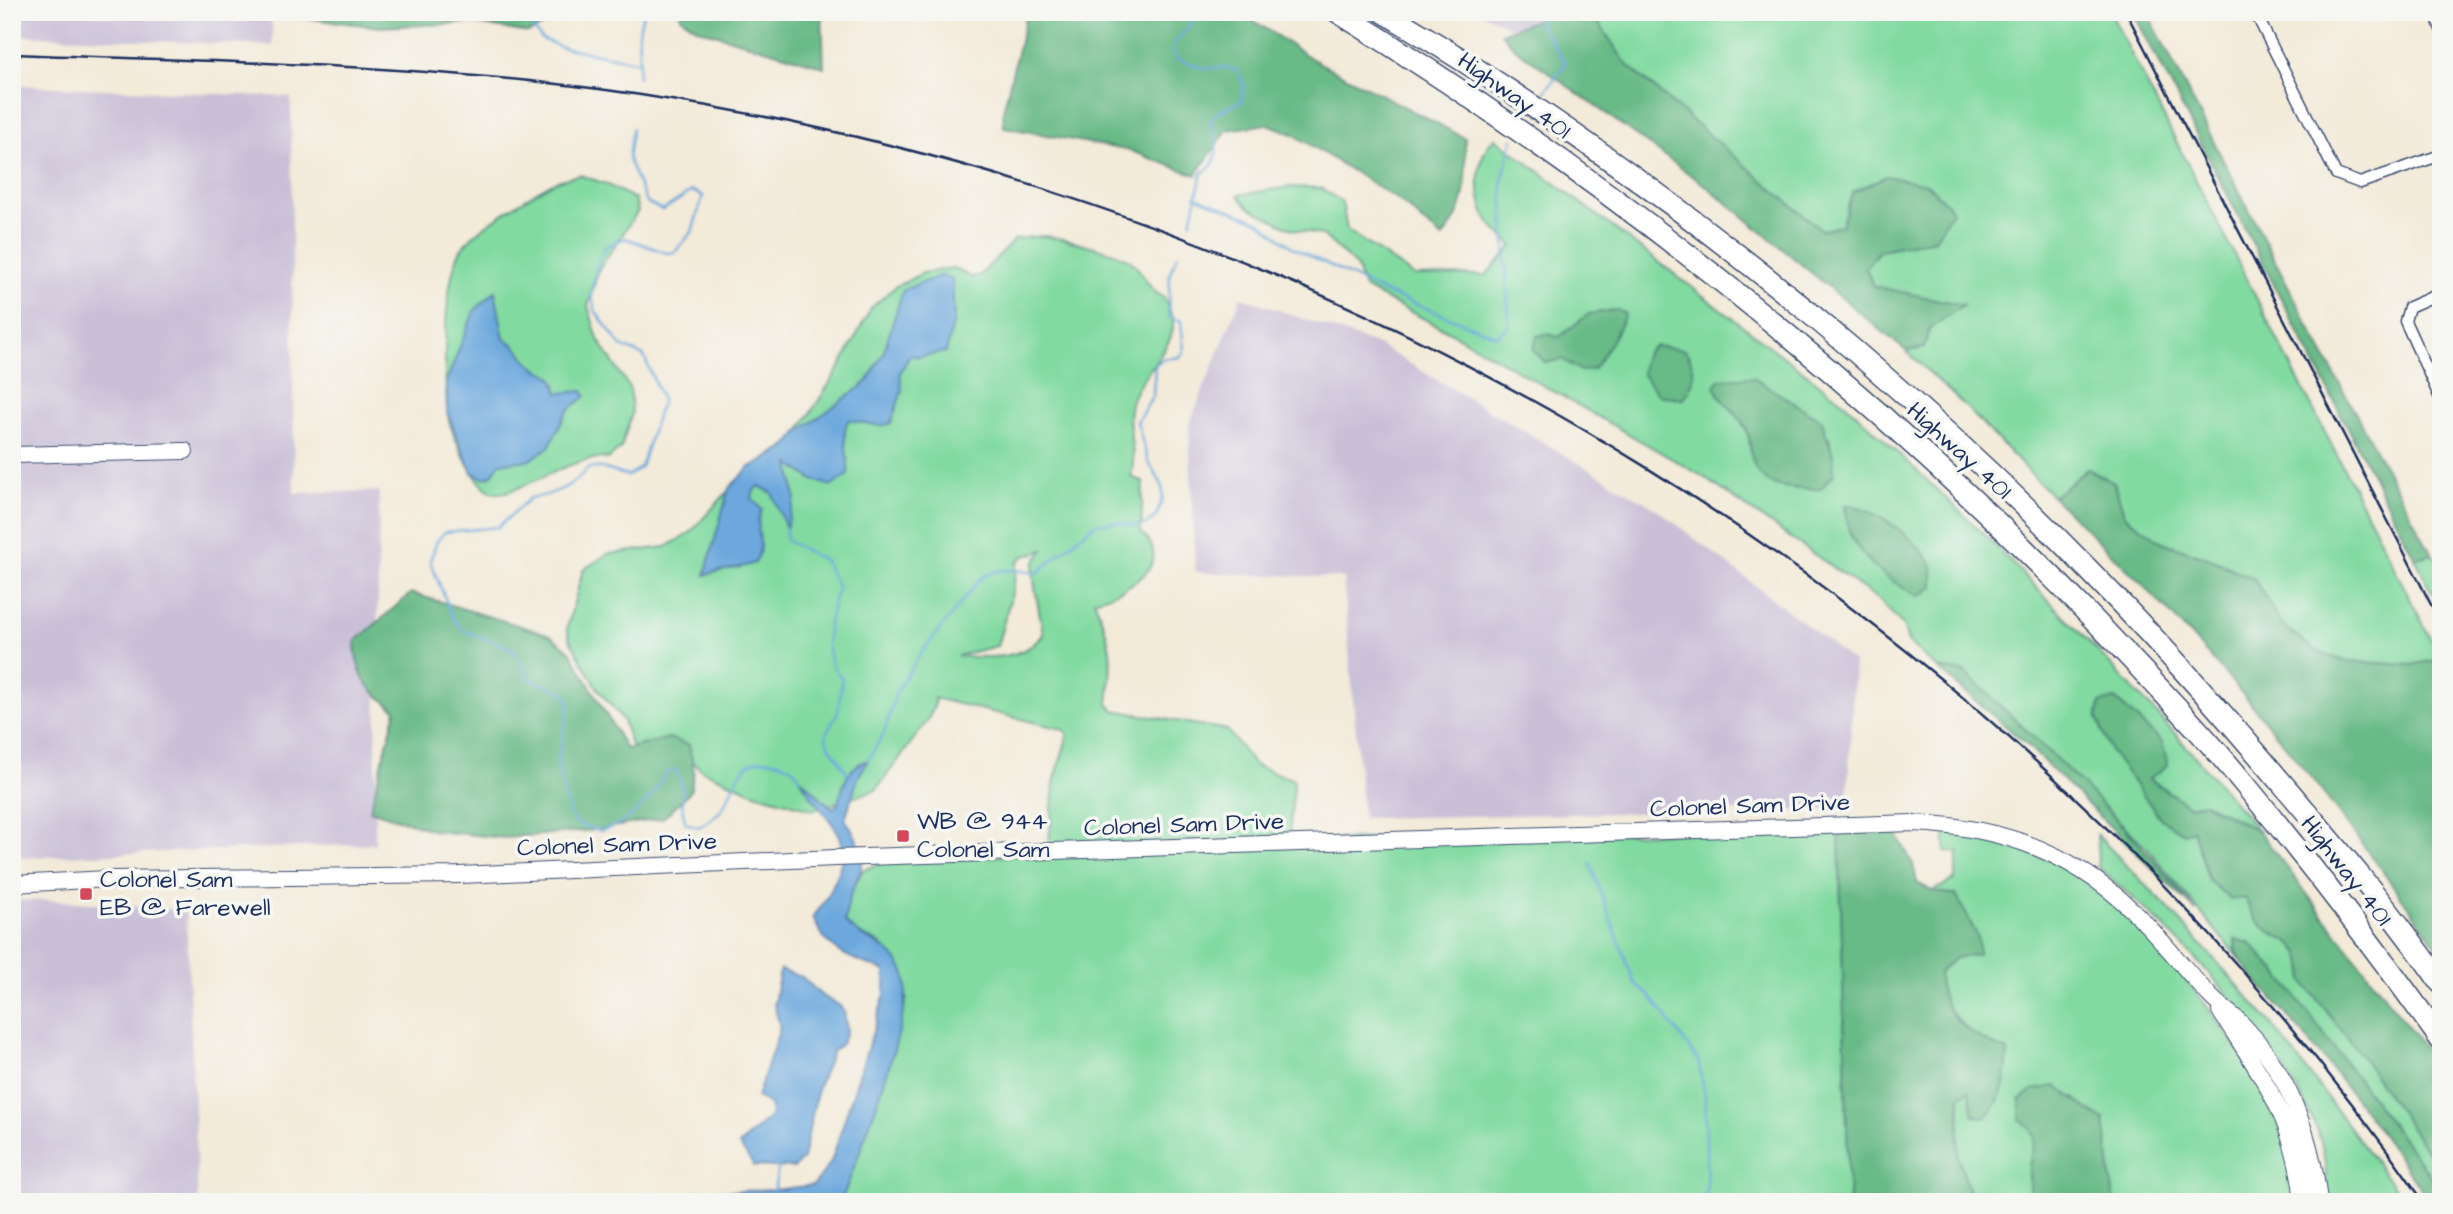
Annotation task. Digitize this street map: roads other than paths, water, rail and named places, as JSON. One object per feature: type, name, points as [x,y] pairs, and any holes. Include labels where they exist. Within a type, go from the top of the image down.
[{"type":"highway","name":"Highway 401","points":[[1338,12],[1425,66],[1627,207],[1837,376],[2008,531],[2161,691],[2245,784],[2441,1040]]},
{"type":"highway","name":"Highway 401","points":[[1384,12],[1562,127],[1752,268],[1839,336],[2034,514],[2179,661],[2314,820],[2441,984]]},
{"type":"street","points":[[2255,12],[2336,174],[2360,183],[2441,155]]},
{"type":"street","points":[[2435,12],[2441,29]]},
{"type":"street","points":[[2441,293],[2409,306],[2404,321],[2441,400]]},
{"type":"street","points":[[12,455],[186,451]]},
{"type":"street","name":"Colonel Sam Drive","points":[[12,884],[107,879],[460,875],[835,858],[1913,823],[1961,826],[2011,837],[2042,848],[2085,872],[2141,918],[2211,997],[2257,1042],[2284,1084],[2304,1126],[2319,1202]]},
{"type":"street","name":"Colonel Sam Drive","points":[[2211,997],[2278,1104],[2295,1153],[2303,1202]]},
{"type":"water","points":[[942,275],[952,279],[954,320],[946,352],[918,357],[910,355],[900,373],[902,391],[891,423],[881,426],[848,420],[845,440],[848,475],[832,486],[813,480],[790,464],[795,499],[786,528],[772,493],[759,486],[754,490],[752,498],[762,510],[758,523],[760,548],[755,563],[705,575],[729,488],[749,468],[784,449],[800,431],[867,382],[883,354],[903,290]]},
{"type":"water","points":[[495,291],[504,339],[514,345],[533,366],[552,377],[558,393],[583,391],[586,396],[567,411],[549,447],[530,460],[500,463],[491,476],[483,478],[472,473],[447,413],[447,380],[474,311]]},
{"type":"water","points":[[868,760],[858,778],[845,819],[856,837],[862,862],[845,922],[891,954],[904,972],[906,989],[894,1049],[841,1202],[683,1202],[696,1192],[774,1190],[814,1185],[831,1162],[885,994],[885,971],[851,958],[833,947],[825,939],[813,917],[826,899],[837,876],[842,842],[838,832],[800,778],[832,808],[837,806],[850,772]]},
{"type":"water","points":[[780,970],[802,977],[822,996],[839,1005],[844,1011],[847,1030],[842,1043],[832,1052],[818,1087],[803,1159],[794,1168],[754,1166],[739,1145],[771,1116],[770,1104],[757,1097],[780,1028],[774,1004]]},
{"type":"waterway","points":[[483,12],[528,22],[542,39],[561,47],[640,62]]},
{"type":"waterway","points":[[638,77],[639,29],[644,12]]},
{"type":"waterway","points":[[1191,222],[1202,173],[1216,157],[1211,120],[1217,113],[1242,101],[1244,83],[1236,70],[1223,67],[1206,69],[1177,59],[1172,49],[1197,12]]},
{"type":"waterway","points":[[1538,101],[1566,63],[1539,24],[1539,12]]},
{"type":"waterway","points":[[632,129],[628,159],[646,202],[663,210],[692,191],[703,196],[692,232],[675,252],[667,253],[625,238],[605,247],[597,265],[591,295],[596,312],[621,346],[644,356],[662,400],[641,467],[628,476],[602,468],[588,468],[577,480],[562,489],[530,498],[498,527],[445,532],[437,541],[430,561],[453,618],[462,630],[513,649],[530,679],[563,692],[570,701],[557,764],[571,817],[577,824],[600,831],[615,826],[634,814],[653,794],[666,773],[676,770],[681,782],[686,823],[699,827],[721,810],[740,774],[753,762],[762,760],[782,763],[800,778]]},
{"type":"waterway","points":[[1195,196],[1260,222],[1292,247],[1379,290],[1497,336],[1509,326],[1502,180],[1513,139]]},
{"type":"waterway","points":[[868,760],[884,733],[897,690],[921,653],[981,578],[1002,570],[1037,573],[1095,524],[1117,522],[1134,526],[1147,524],[1156,517],[1163,497],[1162,485],[1148,461],[1137,422],[1153,395],[1155,365],[1162,359],[1180,357],[1184,351],[1181,321],[1168,317],[1170,272],[1178,255]]},
{"type":"waterway","points":[[786,528],[786,540],[825,561],[838,588],[831,611],[828,647],[830,659],[842,678],[838,712],[826,734],[827,742],[848,774]]},
{"type":"waterway","points":[[1590,863],[1634,982],[1655,1002],[1698,1060],[1705,1095],[1707,1188],[1703,1202]]},
{"type":"waterway","points":[[774,1190],[779,1165]]},
{"type":"railway","points":[[2126,12],[2441,624]]},
{"type":"railway","points":[[12,54],[248,62],[406,71],[641,95],[906,149],[1163,230],[1410,336],[1645,467],[1866,620],[2071,794],[2258,989],[2424,1202]]},
{"type":"place","name":"WB @ 944 Colonel Sam","points":[[903,836]]},
{"type":"place","name":"Colonel Sam EB @ Farewell","points":[[86,894]]}]
